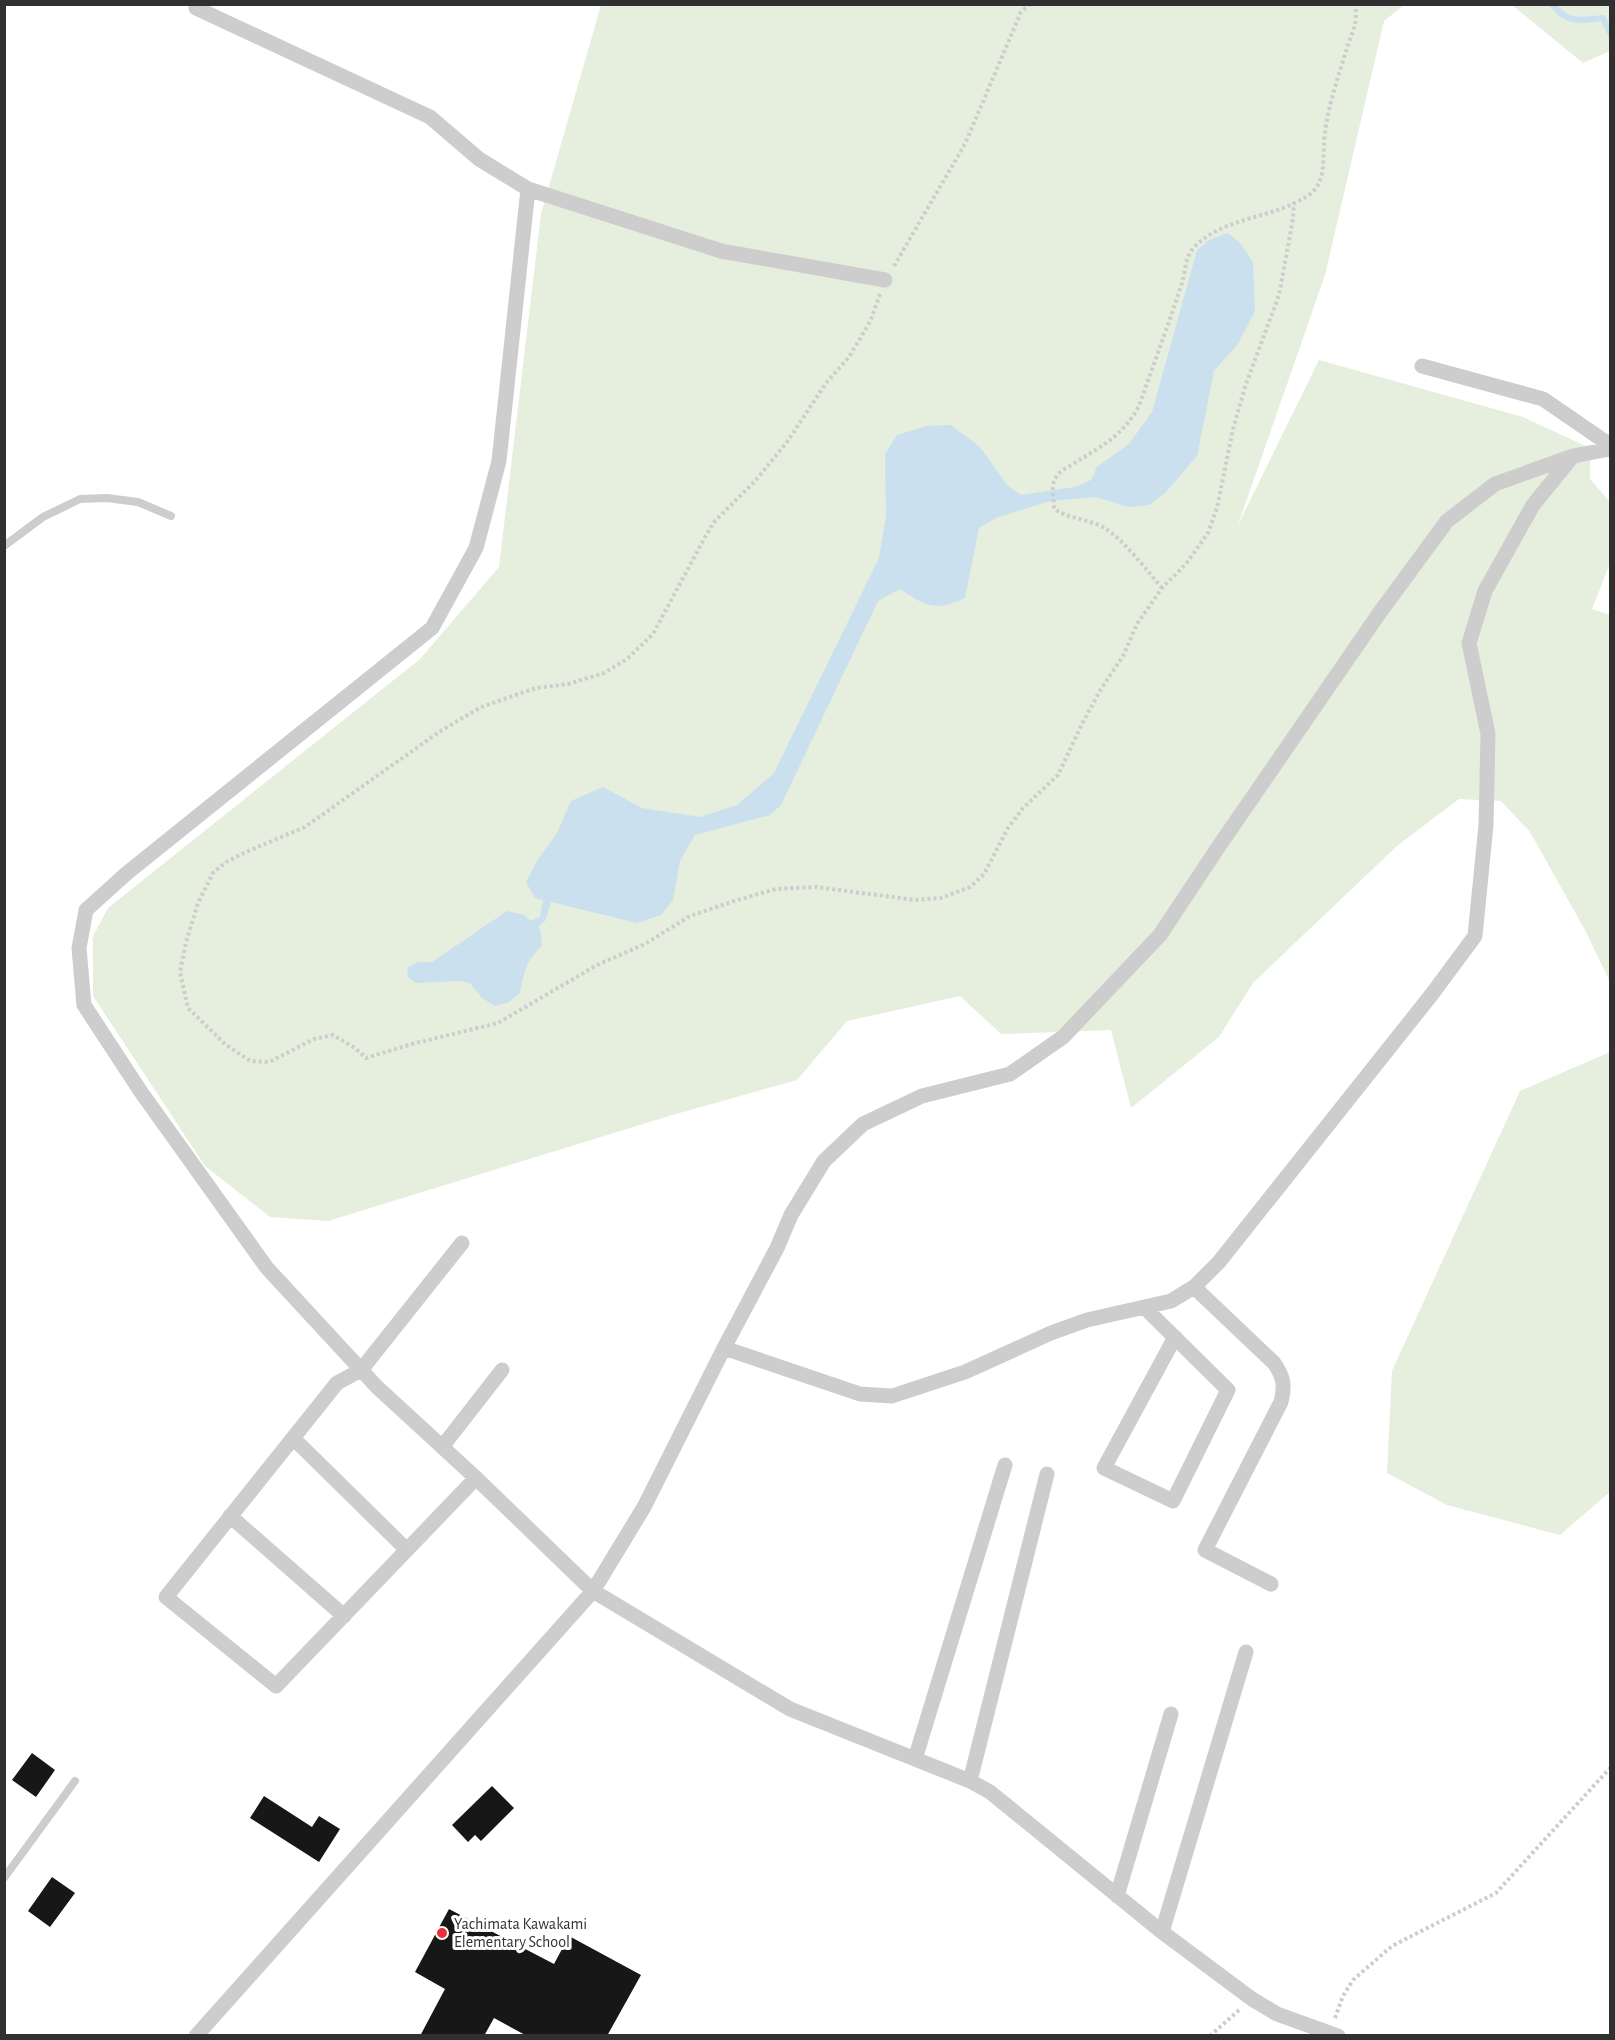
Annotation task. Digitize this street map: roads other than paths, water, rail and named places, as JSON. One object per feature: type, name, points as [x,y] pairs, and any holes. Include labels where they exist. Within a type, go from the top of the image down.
[{"type":"street","points":[[197,4],[196,8],[430,117],[479,159],[528,189],[721,251],[885,280]]},
{"type":"street","points":[[528,189],[499,461],[476,548],[432,628],[127,873],[86,910],[79,948],[84,1005],[141,1092],[267,1268],[377,1387],[476,1478],[593,1591],[790,1710],[970,1781],[990,1792],[1162,1932],[1252,1999],[1277,2014],[1334,2034]]},
{"type":"street","points":[[1422,366],[1543,399],[1611,447]]},
{"type":"street","points":[[196,2036],[593,1591],[644,1507],[777,1248],[791,1215],[824,1161],[863,1124],[922,1096],[1010,1074],[1064,1037],[1160,935],[1378,615],[1447,521],[1495,483],[1573,456],[1611,447]]},
{"type":"street","points":[[724,1348],[860,1394],[892,1396],[965,1372],[1051,1333],[1087,1320],[1171,1301],[1194,1287],[1219,1262],[1432,994],[1475,936],[1486,825],[1488,734],[1469,643],[1485,591],[1533,505],[1573,456]]},
{"type":"street","points":[[462,1243],[361,1370],[337,1383],[166,1597],[276,1686],[476,1478]]},
{"type":"street","points":[[1194,1287],[1274,1363],[1281,1373],[1285,1386],[1281,1402],[1205,1550],[1271,1584]]},
{"type":"street","points":[[1145,1308],[1175,1337],[1228,1389],[1173,1501],[1104,1468],[1175,1337]]},
{"type":"street","points":[[442,1447],[502,1370]]},
{"type":"street","points":[[293,1438],[407,1550]]},
{"type":"street","points":[[915,1759],[1005,1465]]},
{"type":"street","points":[[970,1781],[1047,1474]]},
{"type":"street","points":[[230,1516],[344,1616]]},
{"type":"street","points":[[1162,1932],[1246,1652]]},
{"type":"street","points":[[1117,1896],[1171,1714]]},
{"type":"lane","points":[[4,546],[43,517],[80,499],[107,498],[138,502],[171,516]]},
{"type":"lane","points":[[4,1878],[75,1781]]},
{"type":"water","points":[[1228,233],[1240,243],[1253,262],[1255,311],[1238,344],[1214,371],[1197,456],[1165,493],[1149,505],[1129,507],[1095,497],[1050,501],[996,518],[979,528],[965,598],[938,606],[916,600],[900,589],[878,601],[781,805],[770,815],[695,835],[680,861],[673,900],[661,915],[637,923],[551,902],[545,921],[538,926],[542,946],[526,967],[520,993],[509,1002],[495,1006],[482,998],[470,983],[460,981],[416,983],[407,977],[408,967],[418,962],[432,962],[507,911],[524,915],[530,921],[540,917],[543,900],[535,898],[526,882],[538,859],[557,833],[571,801],[603,787],[642,808],[700,817],[737,805],[774,773],[879,558],[886,516],[885,454],[897,435],[927,426],[951,425],[980,447],[1008,486],[1021,495],[1075,487],[1091,480],[1097,467],[1129,444],[1152,412],[1197,250],[1209,240]]},
{"type":"waterway","points":[[1552,4],[1558,11],[1575,20],[1603,18],[1610,33]]},
{"type":"place","name":"Yachimata Kawakami Elementary School","points":[[442,1933]]}]
